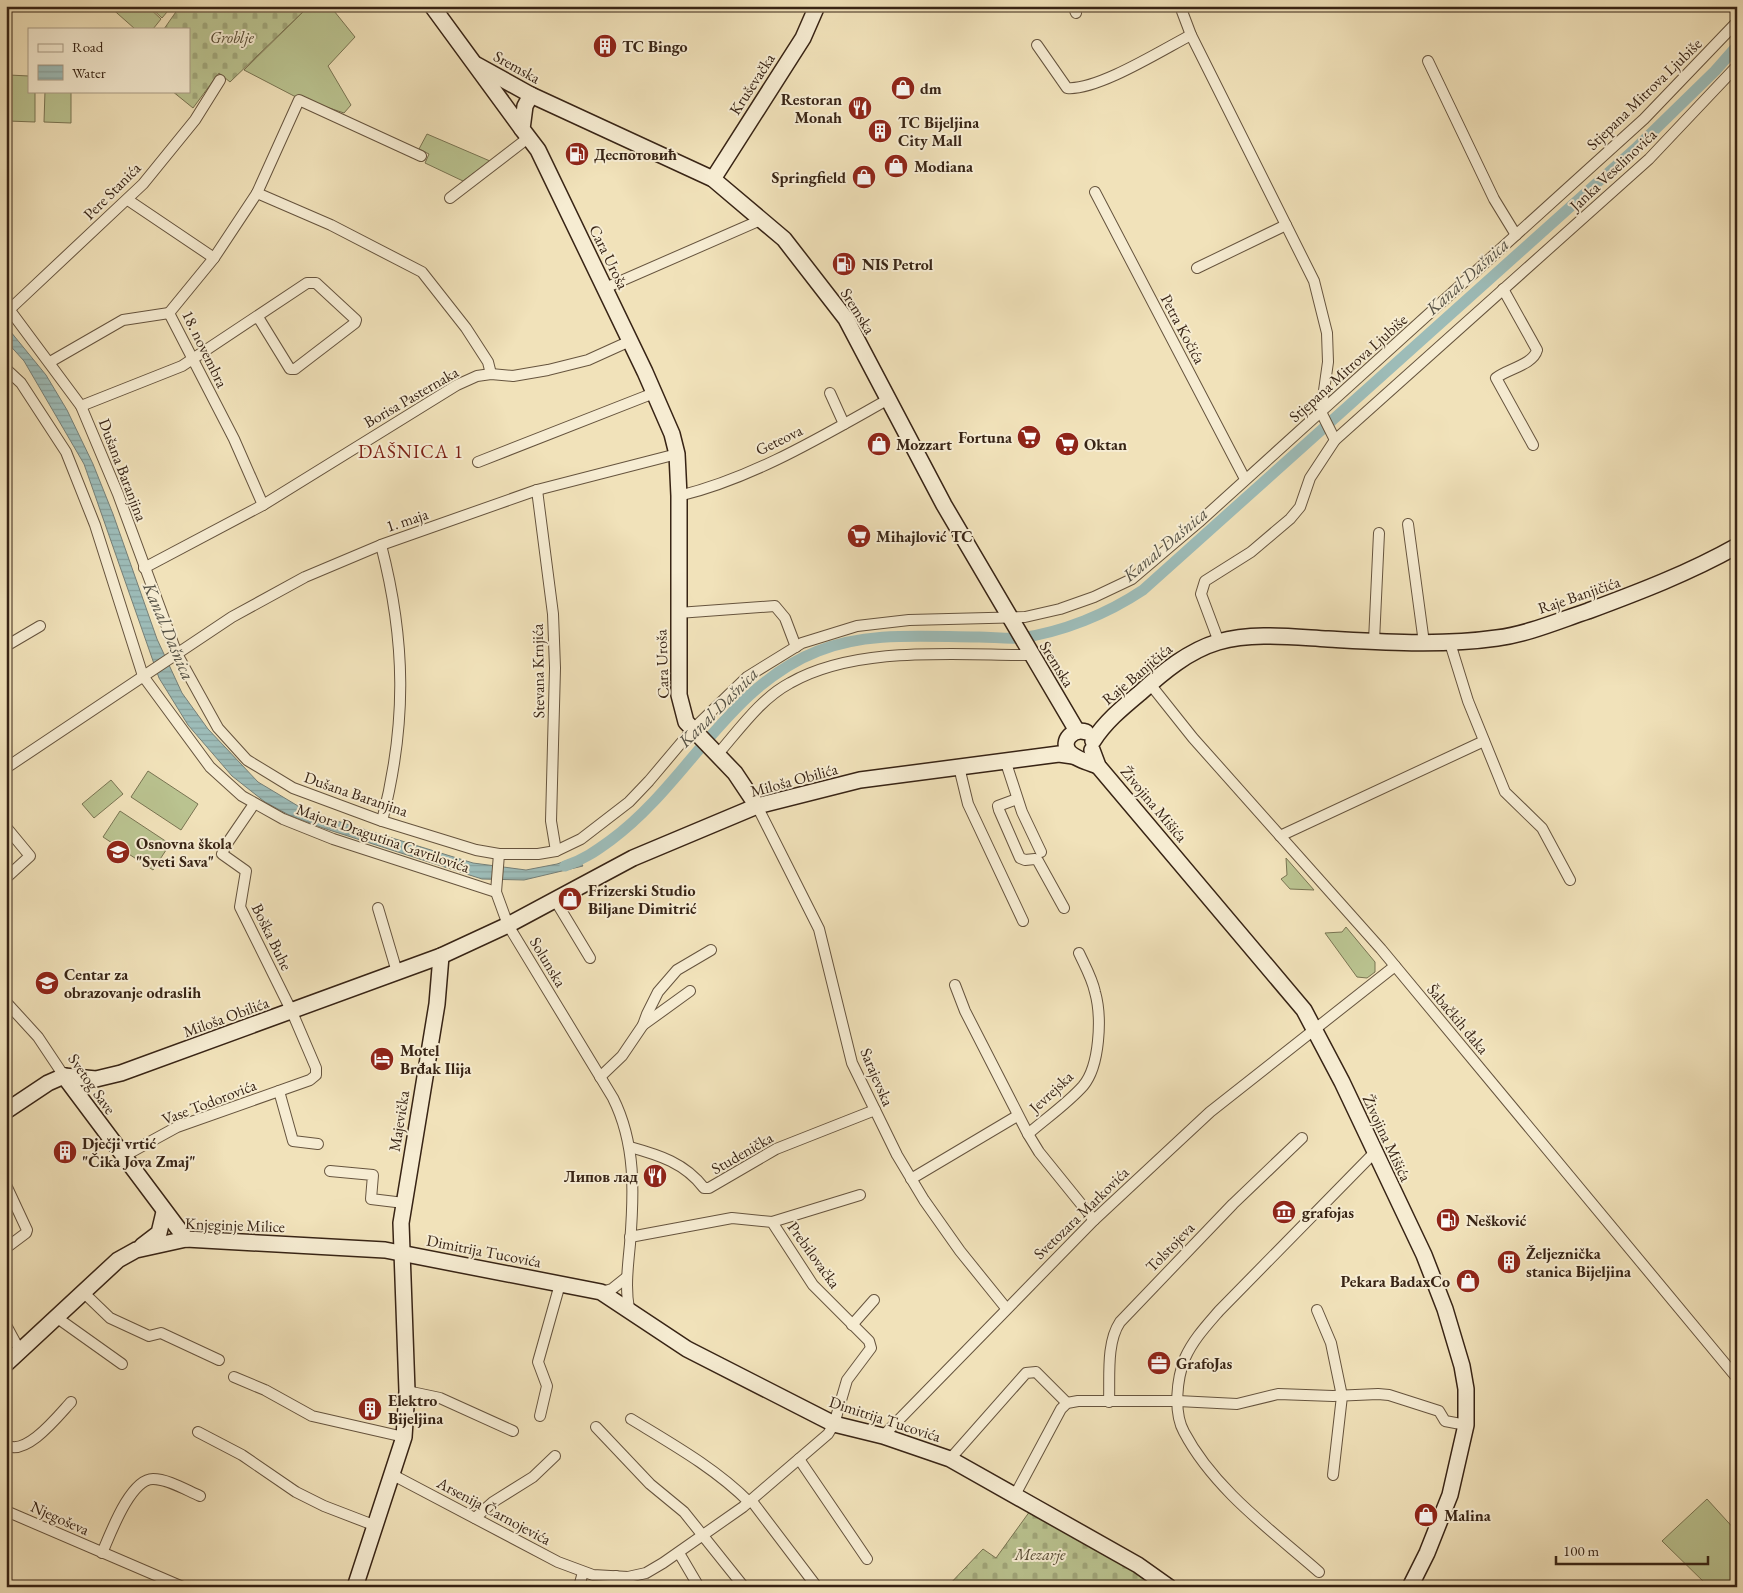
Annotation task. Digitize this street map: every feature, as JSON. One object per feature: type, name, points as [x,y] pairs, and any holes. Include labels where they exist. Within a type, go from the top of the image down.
[{"type":"main road","points":[[432,6],[476,65]]},
{"type":"main road","name":"Kruševačka","points":[[713,179],[803,38],[817,6]]},
{"type":"main road","name":"Sremska","points":[[476,65],[532,96],[713,179],[784,239],[846,319],[944,506],[1028,651],[1069,717],[1072,744]]},
{"type":"main road","name":"Cara Uroša","points":[[476,65],[490,87],[538,150],[630,341],[672,434],[676,454],[679,496],[679,695],[682,714],[693,732],[735,773],[757,806]]},
{"type":"main road","points":[[525,134],[525,106],[532,96]]},
{"type":"main road","name":"Raje Banjičića","points":[[1102,726],[1150,684],[1185,657],[1219,642],[1253,637],[1284,636],[1424,643],[1450,643],[1500,638],[1556,622],[1679,576],[1737,546]]},
{"type":"main road","points":[[1072,744],[1102,726]]},
{"type":"main road","points":[[1072,744],[1086,756],[1102,726]]},
{"type":"main road","points":[[1072,744],[1089,734],[1098,766]]},
{"type":"main road","points":[[1072,744],[1098,766]]},
{"type":"main road","name":"Miloša Obilića","points":[[64,1076],[96,1079],[121,1073],[441,956],[508,925],[633,858],[757,806],[860,780],[1006,763],[1072,744]]},
{"type":"main road","name":"Živojina Mišića","points":[[1098,766],[1225,914],[1304,1010],[1316,1029],[1424,1254],[1446,1309],[1462,1366],[1466,1388],[1466,1425],[1450,1495],[1427,1554],[1410,1587]]},
{"type":"main road","name":"Majevička","points":[[355,1587],[404,1438],[407,1391],[401,1223],[437,1004],[441,956]]},
{"type":"main road","points":[[6,1111],[48,1083],[64,1076]]},
{"type":"main road","name":"Svetog Save","points":[[64,1076],[186,1239]]},
{"type":"main road","points":[[85,1105],[86,1093],[96,1079]]},
{"type":"main road","points":[[136,1250],[159,1233],[164,1212]]},
{"type":"main road","name":"Knjeginje Milice","points":[[6,1364],[118,1260],[136,1250],[186,1239],[385,1250],[401,1253]]},
{"type":"main road","name":"Dimitrija Tucovića","points":[[401,1253],[601,1292],[687,1349],[834,1424],[883,1436],[950,1460],[1016,1495],[1138,1565],[1169,1587]]},
{"type":"street","points":[[1180,6],[1191,35],[1314,280],[1324,316],[1328,362],[1323,415],[1333,436],[1310,478],[1300,506],[1290,519],[1251,552],[1205,582],[1201,594],[1219,642]]},
{"type":"street","name":"Stjepana Mitrova Ljubiše","points":[[796,647],[830,633],[857,626],[909,620],[1036,615],[1094,597],[1132,579],[1200,522],[1246,478],[1323,415],[1336,396],[1410,333],[1662,101],[1737,22]]},
{"type":"street","points":[[1037,45],[1067,88],[1076,89],[1103,80],[1191,35]]},
{"type":"street","points":[[1428,61],[1490,191],[1516,235]]},
{"type":"street","name":"Janka Veselinovića","points":[[1333,436],[1649,159],[1737,66]]},
{"type":"street","name":"Pere Stanića","points":[[8,307],[128,200],[195,120],[220,80]]},
{"type":"street","name":"18. novembra","points":[[263,505],[234,439],[169,313],[214,258],[257,194],[299,100],[421,156]]},
{"type":"street","points":[[450,198],[525,134]]},
{"type":"street","name":"Petra Kočića","points":[[1096,192],[1246,478]]},
{"type":"street","points":[[257,194],[331,225],[422,272],[466,328],[488,362],[492,374]]},
{"type":"street","points":[[128,200],[214,258]]},
{"type":"street","points":[[604,288],[763,220]]},
{"type":"street","points":[[1197,268],[1286,225]]},
{"type":"street","points":[[81,406],[182,366],[312,282],[316,282],[356,320],[355,323],[295,369],[290,369],[258,317]]},
{"type":"street","points":[[1502,289],[1538,350],[1536,355],[1530,359],[1499,375],[1496,378],[1496,382],[1533,445]]},
{"type":"street","name":"Dušana Baranjina","points":[[8,307],[81,406],[118,494],[177,654],[218,728],[248,760],[293,788],[382,821],[499,857],[556,851],[581,839],[629,802],[693,732],[747,677],[796,647]]},
{"type":"street","points":[[50,362],[124,320],[169,313]]},
{"type":"street","name":"Borisa Pasternaka","points":[[144,568],[263,505],[430,400],[477,376],[492,374],[513,376],[548,370],[588,360],[630,341]]},
{"type":"street","name":"Majora Dragutina Gavrilovića","points":[[6,369],[21,383],[66,452],[95,525],[145,674],[210,767],[226,783],[254,804],[319,834],[496,888]]},
{"type":"street","points":[[478,462],[654,393]]},
{"type":"street","points":[[830,393],[844,424]]},
{"type":"street","name":"Geteova","points":[[679,496],[708,489],[748,472],[844,424],[887,400]]},
{"type":"street","name":"1. maja","points":[[145,674],[232,617],[273,594],[305,577],[381,545],[538,490],[676,454]]},
{"type":"street","name":"Stevana Krnjića","points":[[538,490],[553,614],[555,668],[551,820],[556,851]]},
{"type":"street","points":[[1408,524],[1424,643]]},
{"type":"street","points":[[1374,641],[1378,532]]},
{"type":"street","points":[[381,545],[398,623],[402,671],[399,743],[382,821]]},
{"type":"street","name":"Cara Uroša","points":[[678,612],[775,606],[785,618],[796,647]]},
{"type":"street","points":[[6,646],[40,626]]},
{"type":"street","points":[[1450,643],[1458,672],[1505,792],[1542,828],[1570,880]]},
{"type":"street","points":[[716,754],[755,710],[790,683],[823,670],[865,658],[898,655],[1028,651]]},
{"type":"street","points":[[8,762],[145,674]]},
{"type":"street","name":"Šabačkih đaka","points":[[1150,684],[1193,738],[1395,966],[1737,1378]]},
{"type":"street","points":[[1280,836],[1484,741]]},
{"type":"street","points":[[1006,763],[1017,799],[1041,852]]},
{"type":"street","points":[[959,767],[968,804],[1023,921]]},
{"type":"street","points":[[1017,799],[998,806],[999,810],[1020,858],[1025,860],[1035,858],[1038,861],[1064,908]]},
{"type":"street","name":"Boška Buhe","points":[[254,804],[222,854],[246,871],[240,907],[292,1012]]},
{"type":"street","name":"Sarajevska","points":[[757,806],[819,929],[852,1062],[874,1110],[911,1178],[960,1251],[1006,1308]]},
{"type":"street","points":[[6,828],[30,856],[6,878]]},
{"type":"street","name":"Solunska","points":[[499,857],[496,888],[508,925],[624,1120],[633,1174],[627,1277],[629,1309]]},
{"type":"street","points":[[555,900],[590,958]]},
{"type":"street","points":[[378,908],[397,972]]},
{"type":"street","points":[[600,1077],[622,1056],[643,1025],[646,1014],[658,992],[677,970],[711,950]]},
{"type":"street","name":"Jevrejska","points":[[1028,1134],[1084,1085],[1092,1069],[1098,1034],[1099,1012],[1096,993],[1079,953]]},
{"type":"street","name":"Svetozara Markovića","points":[[883,1436],[1094,1220],[1210,1112],[1395,966]]},
{"type":"street","name":"Jevrejska","points":[[955,985],[965,1011],[1017,1116],[1039,1152],[1094,1220]]},
{"type":"street","points":[[643,1025],[690,991]]},
{"type":"street","name":"Svetog Save","points":[[6,1002],[34,1033],[64,1076]]},
{"type":"street","name":"Vase Todorovića","points":[[124,1156],[177,1127],[310,1080],[316,1074],[316,1068],[292,1012]]},
{"type":"street","name":"Vase Todorovića","points":[[279,1091],[293,1141],[318,1144]]},
{"type":"street","name":"Studenička","points":[[630,1147],[673,1162],[686,1169],[704,1188],[709,1188],[776,1149],[874,1110]]},
{"type":"street","points":[[911,1178],[1017,1116]]},
{"type":"street","name":"Tolstojeva","points":[[1108,1402],[1112,1345],[1116,1328],[1120,1322],[1233,1204],[1302,1138]]},
{"type":"street","points":[[1319,1572],[1242,1505],[1203,1462],[1183,1431],[1178,1401],[1181,1372],[1185,1358],[1198,1336],[1285,1242],[1375,1152]]},
{"type":"street","points":[[330,1171],[373,1175],[372,1198],[404,1203]]},
{"type":"street","points":[[6,1184],[27,1225],[26,1233],[6,1248]]},
{"type":"street","points":[[772,1222],[860,1195]]},
{"type":"street","name":"Prebilovačka","points":[[630,1237],[732,1218],[772,1222],[813,1285],[869,1341],[871,1348],[847,1380],[834,1424]]},
{"type":"street","points":[[601,1292],[612,1289],[627,1277]]},
{"type":"street","name":"Dimitrija Tucovića","points":[[540,1416],[547,1386],[538,1362],[560,1284]]},
{"type":"street","points":[[83,1292],[110,1318],[149,1336],[162,1334],[219,1360]]},
{"type":"street","points":[[852,1325],[874,1300]]},
{"type":"street","points":[[1317,1310],[1331,1343],[1342,1396],[1333,1475]]},
{"type":"street","points":[[56,1317],[122,1364]]},
{"type":"street","points":[[6,1325],[20,1351]]},
{"type":"street","points":[[950,1460],[1026,1373],[1036,1372],[1067,1403]]},
{"type":"street","points":[[234,1377],[264,1390],[312,1416],[404,1438]]},
{"type":"street","points":[[407,1391],[440,1398],[513,1431]]},
{"type":"street","points":[[1016,1495],[1061,1409],[1067,1403],[1178,1401],[1238,1404],[1278,1394],[1389,1395],[1439,1412],[1445,1421],[1466,1425]]},
{"type":"street","points":[[6,1445],[11,1448],[20,1448],[28,1443],[71,1402]]},
{"type":"street","points":[[631,1419],[707,1467],[730,1483],[750,1501],[817,1587]]},
{"type":"street","name":"Arsenija Čarnojevića","points":[[393,1474],[558,1562],[617,1582],[646,1572],[679,1553],[704,1535],[750,1501],[828,1434],[834,1424]]},
{"type":"street","points":[[596,1427],[650,1484],[684,1512],[744,1587]]},
{"type":"street","points":[[198,1432],[242,1455],[296,1492],[324,1506],[376,1526]]},
{"type":"street","points":[[475,1518],[493,1502],[533,1477],[556,1456]]},
{"type":"street","points":[[799,1459],[867,1559]]},
{"type":"street","name":"Njegoševa","points":[[102,1553],[130,1495],[141,1483],[148,1480],[159,1480],[200,1496]]},
{"type":"street","name":"Njegoševa","points":[[6,1511],[183,1587]]},
{"type":"street","points":[[679,1553],[699,1587]]},
{"type":"street","points":[[579,1587],[583,1572]]},
{"type":"green space","points":[[109,6],[147,6],[161,19],[154,28],[134,28]]},
{"type":"green space","points":[[149,6],[172,6],[162,18]]},
{"type":"green space","name":"Groblje","points":[[180,6],[309,6],[230,82],[219,73],[193,108],[173,92],[190,92],[190,28],[165,28]]},
{"type":"green space","points":[[309,6],[330,6],[355,37],[328,66],[351,105],[344,113],[294,96],[244,70]]},
{"type":"green space","points":[[9,75],[28,76],[28,92],[35,92],[35,122],[8,121]]},
{"type":"green space","points":[[45,92],[71,92],[71,123],[44,122]]},
{"type":"green space","points":[[427,134],[490,161],[463,181],[425,163],[429,154],[419,149]]},
{"type":"green space","points":[[148,771],[198,804],[181,830],[131,797]]},
{"type":"green space","points":[[111,780],[123,794],[94,818],[82,804]]},
{"type":"green space","points":[[120,811],[170,844],[153,870],[103,837]]},
{"type":"green space","points":[[1286,858],[1314,890],[1290,889],[1281,879],[1287,875]]},
{"type":"green space","points":[[1346,927],[1375,962],[1375,972],[1367,978],[1357,977],[1325,933],[1342,932]]},
{"type":"green space","points":[[1707,1499],[1737,1532],[1737,1587],[1709,1587],[1662,1541]]},
{"type":"green space","name":"Mezarje","points":[[1030,1511],[1122,1562],[1157,1587],[947,1587],[983,1549],[996,1558]]},
{"type":"water","points":[[6,326],[46,375],[67,410],[93,464],[113,514],[157,639],[182,693],[208,729],[258,782],[308,812],[473,863],[526,870],[557,864],[577,857],[583,866],[524,880],[482,879],[323,828],[289,815],[265,802],[232,776],[188,725],[159,678],[84,464],[24,361],[6,341]]},
{"type":"waterway","name":"Kanal Dašnica","points":[[565,866],[595,851],[638,818],[709,738],[758,688],[786,667],[818,651],[857,640],[897,636],[1020,638],[1036,635],[1084,621],[1115,607],[1143,590],[1637,147],[1715,71],[1737,46]]},
{"type":"place","name":"TC Bingo","points":[[605,46]]},
{"type":"place","name":"dm","points":[[903,88]]},
{"type":"place","name":"Restoran Monah","points":[[860,108]]},
{"type":"place","name":"TC Bijeljina City Mall","points":[[880,131]]},
{"type":"place","name":"Деспотовић","points":[[577,154]]},
{"type":"place","name":"Modiana","points":[[896,166]]},
{"type":"place","name":"Springfield","points":[[864,177]]},
{"type":"place","name":"NIS Petrol","points":[[844,264]]},
{"type":"place","name":"Fortuna","points":[[1029,437]]},
{"type":"place","name":"Mozzart","points":[[879,444]]},
{"type":"place","name":"Oktan","points":[[1067,444]]},
{"type":"place","name":"Mihajlović TC","points":[[859,536]]},
{"type":"place","name":"Osnovna škola \"Sveti Sava\"","points":[[118,852]]},
{"type":"place","name":"Frizerski Studio Biljane Dimitrić","points":[[570,899]]},
{"type":"place","name":"Centar za obrazovanje odraslih","points":[[47,983]]},
{"type":"place","name":"Motel Brđak Ilija","points":[[382,1059]]},
{"type":"place","name":"Dječji vrtić \"Čika Jova Zmaj\"","points":[[65,1152]]},
{"type":"place","name":"Липов лад","points":[[655,1176]]},
{"type":"place","name":"grafojas","points":[[1284,1212]]},
{"type":"place","name":"Nešković","points":[[1448,1220]]},
{"type":"place","name":"Željeznička stanica Bijeljina","points":[[1509,1262]]},
{"type":"place","name":"Pekara BadaxCo","points":[[1468,1281]]},
{"type":"place","name":"GrafoJas","points":[[1159,1363]]},
{"type":"place","name":"Elektro Bijeljina","points":[[370,1409]]},
{"type":"place","name":"Malina","points":[[1426,1515]]},
{"type":"district","name":"DAŠNICA 1","points":[[411,451]]}]
